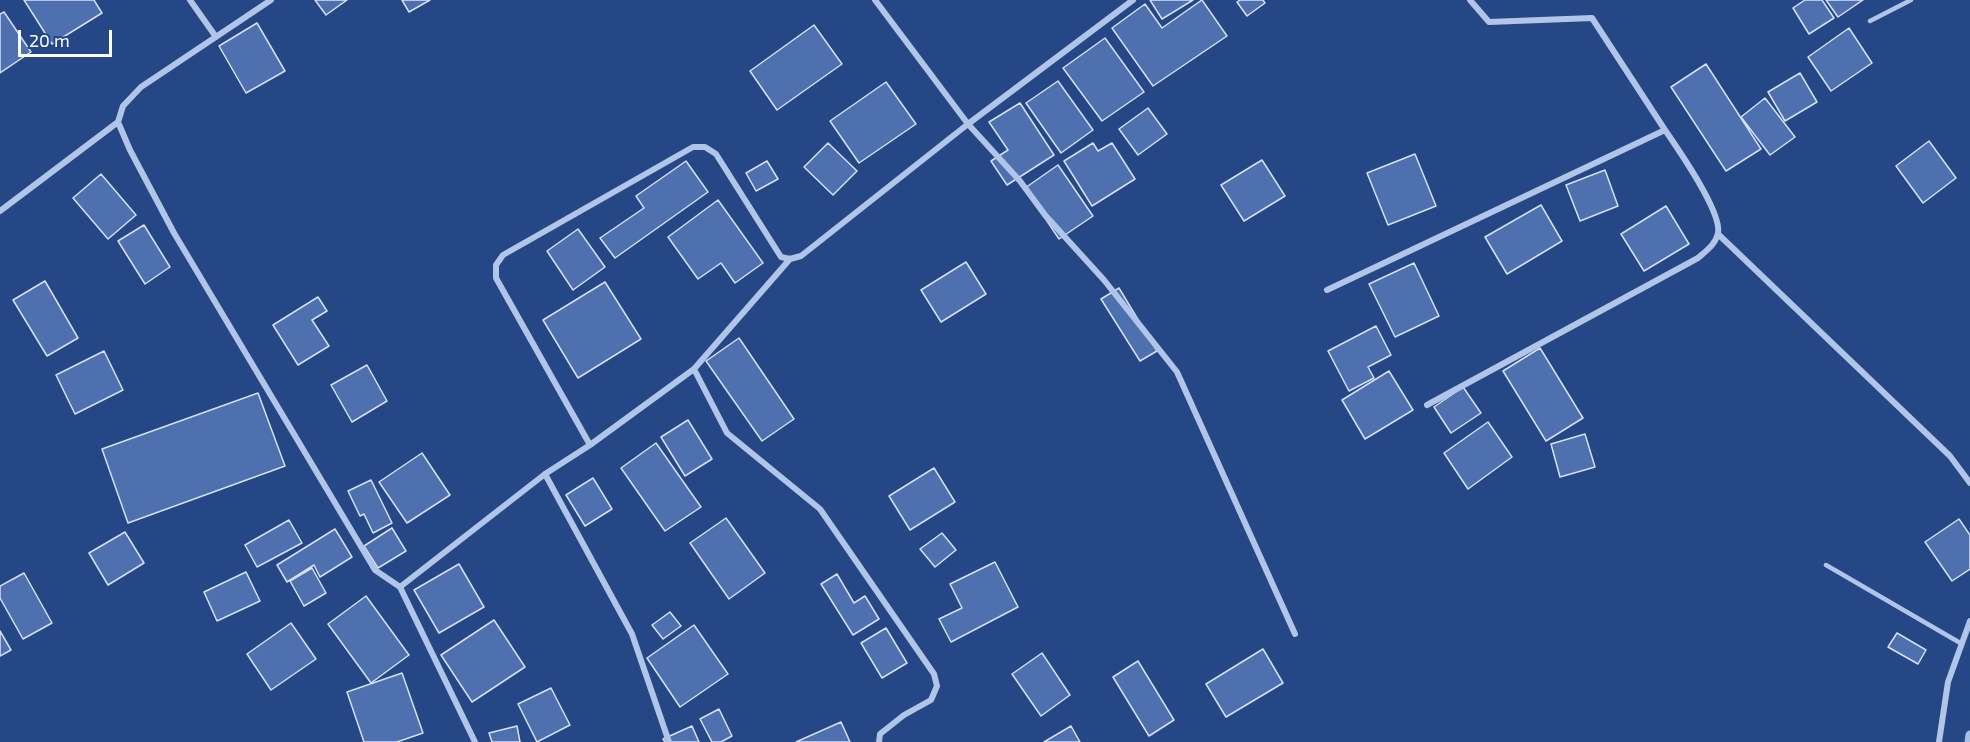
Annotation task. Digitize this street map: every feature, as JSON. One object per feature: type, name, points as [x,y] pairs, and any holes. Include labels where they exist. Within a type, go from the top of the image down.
[{"type":"street","points":[[190,0],[216,38]]},
{"type":"street","points":[[0,211],[118,122],[123,106],[141,87],[271,0]]},
{"type":"street","points":[[875,0],[968,124],[1104,280],[1177,372],[1295,634]]},
{"type":"street","points":[[590,445],[496,279],[496,265],[503,255],[693,147],[705,147],[716,154],[780,257],[790,259],[801,256],[968,124],[1133,0]]},
{"type":"street","points":[[1427,405],[1698,258],[1711,247],[1718,234],[1718,218],[1682,155],[1592,18],[1489,22],[1470,0]]},
{"type":"street","points":[[118,122],[130,150],[174,233],[375,570],[400,587],[476,742]]},
{"type":"street","points":[[1327,290],[1665,130]]},
{"type":"street","points":[[1718,234],[1950,456],[1970,483]]},
{"type":"street","points":[[400,587],[545,474],[590,445],[694,369],[790,259]]},
{"type":"street","points":[[694,369],[727,433],[820,509],[934,674],[937,686],[930,700],[904,715],[880,734],[879,742]]},
{"type":"street","points":[[545,474],[632,634],[669,742]]},
{"type":"street","points":[[1939,742],[1948,682],[1970,621]]},
{"type":"lane","points":[[1870,21],[1911,0]]},
{"type":"lane","points":[[1826,565],[1962,644]]},
{"type":"building","points":[[24,0],[94,0],[102,13],[52,44]]},
{"type":"building","points":[[315,0],[347,0],[326,15]]},
{"type":"building","points":[[402,0],[430,0],[409,12]]},
{"type":"building","points":[[1150,0],[1193,0],[1162,19]]},
{"type":"building","points":[[1202,0],[1227,36],[1153,86],[1112,28],[1145,4],[1162,28]]},
{"type":"building","points":[[1263,0],[1265,3],[1247,16],[1237,2]]},
{"type":"building","points":[[1805,0],[1822,0],[1834,18],[1809,34],[1793,8]]},
{"type":"building","points":[[1826,0],[1863,0],[1838,17]]},
{"type":"building","points":[[4,12],[31,52],[0,73],[0,14]]},
{"type":"building","points":[[257,23],[285,71],[246,93],[219,46]]},
{"type":"building","points":[[814,25],[842,64],[777,110],[750,71]]},
{"type":"building","points":[[1849,28],[1872,63],[1831,91],[1808,57]]},
{"type":"building","points":[[1105,38],[1144,92],[1102,121],[1063,68]]},
{"type":"building","points":[[1706,64],[1761,149],[1726,171],[1671,87]]},
{"type":"building","points":[[1800,73],[1817,102],[1785,121],[1768,92]]},
{"type":"building","points":[[1058,81],[1093,130],[1061,153],[1026,103]]},
{"type":"building","points":[[886,82],[916,124],[859,163],[830,121]]},
{"type":"building","points":[[1765,98],[1795,137],[1770,155],[1741,117]]},
{"type":"building","points":[[1020,103],[1054,155],[1007,185],[991,161],[1008,150],[989,122]]},
{"type":"building","points":[[1148,108],[1167,134],[1138,155],[1119,129]]},
{"type":"building","points":[[1929,141],[1956,178],[1923,203],[1896,166]]},
{"type":"building","points":[[828,143],[857,171],[833,195],[804,167]]},
{"type":"building","points":[[1093,143],[1098,151],[1112,143],[1135,179],[1092,206],[1064,161]]},
{"type":"building","points":[[1415,154],[1436,206],[1388,225],[1367,173]]},
{"type":"building","points":[[1262,160],[1285,196],[1244,221],[1221,185]]},
{"type":"building","points":[[686,161],[708,192],[615,258],[600,238],[644,208],[636,196]]},
{"type":"building","points":[[767,161],[778,179],[756,191],[746,173]]},
{"type":"building","points":[[1058,165],[1093,216],[1059,239],[1025,188]]},
{"type":"building","points":[[1605,170],[1618,206],[1580,221],[1566,185]]},
{"type":"building","points":[[101,174],[136,215],[108,239],[73,198]]},
{"type":"building","points":[[718,200],[763,263],[735,283],[721,263],[698,279],[668,237]]},
{"type":"building","points":[[1541,205],[1562,241],[1507,274],[1485,237]]},
{"type":"building","points":[[1666,206],[1689,244],[1644,271],[1621,234]]},
{"type":"building","points":[[144,225],[170,267],[145,284],[118,241]]},
{"type":"building","points":[[578,229],[605,267],[573,290],[547,251]]},
{"type":"building","points":[[966,262],[986,294],[941,322],[921,290]]},
{"type":"building","points":[[1414,263],[1439,316],[1395,337],[1369,284]]},
{"type":"building","points":[[45,281],[78,338],[47,356],[13,300]]},
{"type":"building","points":[[605,282],[641,339],[578,378],[543,320]]},
{"type":"building","points":[[1119,288],[1157,351],[1140,361],[1101,299]]},
{"type":"building","points":[[318,297],[327,311],[312,320],[329,346],[298,365],[273,325]]},
{"type":"building","points":[[1376,326],[1391,355],[1368,367],[1374,378],[1349,391],[1328,351]]},
{"type":"building","points":[[739,338],[794,419],[762,441],[706,361]]},
{"type":"building","points":[[1540,348],[1583,418],[1546,441],[1503,371]]},
{"type":"building","points":[[104,351],[123,390],[75,414],[56,375]]},
{"type":"building","points":[[367,365],[387,401],[352,422],[331,385]]},
{"type":"building","points":[[1389,371],[1413,410],[1365,439],[1342,400]]},
{"type":"building","points":[[1463,387],[1481,413],[1451,433],[1434,407]]},
{"type":"building","points":[[258,393],[285,466],[128,523],[102,449]]},
{"type":"building","points":[[688,420],[712,459],[685,476],[661,437]]},
{"type":"building","points":[[1488,422],[1512,457],[1468,489],[1444,453]]},
{"type":"building","points":[[1585,434],[1595,467],[1560,477],[1551,444]]},
{"type":"building","points":[[656,443],[701,507],[665,531],[621,468]]},
{"type":"building","points":[[422,453],[450,495],[407,523],[379,482]]},
{"type":"building","points":[[934,468],[955,502],[910,530],[889,496]]},
{"type":"building","points":[[593,478],[612,509],[585,526],[566,495]]},
{"type":"building","points":[[371,480],[392,523],[373,533],[364,514],[360,516],[348,491]]},
{"type":"building","points":[[726,518],[765,573],[729,599],[690,543]]},
{"type":"building","points":[[1959,519],[1970,535],[1970,569],[1952,581],[1925,542]]},
{"type":"building","points":[[289,520],[302,543],[257,567],[245,545]]},
{"type":"building","points":[[392,528],[406,551],[378,568],[364,546]]},
{"type":"building","points":[[335,529],[352,557],[320,577],[314,565],[287,582],[277,565]]},
{"type":"building","points":[[125,532],[144,563],[108,585],[89,553]]},
{"type":"building","points":[[942,533],[956,550],[935,567],[920,549]]},
{"type":"building","points":[[995,562],[1018,607],[951,642],[939,619],[962,608],[950,584]]},
{"type":"building","points":[[459,564],[484,607],[439,633],[414,590]]},
{"type":"building","points":[[312,568],[326,593],[304,606],[290,581]]},
{"type":"building","points":[[246,572],[260,601],[217,621],[204,592]]},
{"type":"building","points":[[24,573],[52,623],[23,639],[0,598],[0,586]]},
{"type":"building","points":[[837,574],[854,603],[865,596],[879,619],[853,635],[821,584]]},
{"type":"building","points":[[366,596],[409,655],[371,683],[328,624]]},
{"type":"building","points":[[670,612],[681,626],[663,639],[652,625]]},
{"type":"building","points":[[494,620],[525,667],[472,702],[441,655]]},
{"type":"building","points":[[291,623],[316,659],[271,690],[247,654]]},
{"type":"building","points":[[694,625],[728,674],[680,707],[647,658]]},
{"type":"building","points":[[886,628],[907,663],[882,678],[861,643]]},
{"type":"building","points":[[0,631],[11,650],[0,656]]},
{"type":"building","points":[[1897,633],[1926,650],[1918,664],[1888,647]]},
{"type":"building","points":[[1263,649],[1283,683],[1226,717],[1206,684]]},
{"type":"building","points":[[1042,653],[1070,695],[1041,716],[1012,674]]},
{"type":"building","points":[[1138,661],[1174,720],[1149,736],[1113,677]]},
{"type":"building","points":[[402,673],[423,733],[397,742],[364,742],[347,692]]},
{"type":"building","points":[[551,688],[570,725],[537,742],[518,704]]},
{"type":"building","points":[[719,709],[732,736],[721,742],[712,742],[700,719]]},
{"type":"building","points":[[841,722],[850,742],[796,742]]},
{"type":"building","points":[[517,726],[520,742],[492,742],[489,733]]},
{"type":"building","points":[[692,726],[699,742],[665,742],[663,739]]},
{"type":"building","points":[[1071,726],[1080,742],[1044,742]]},
{"type":"waterway","points":[[1969,742],[1970,735]]}]
